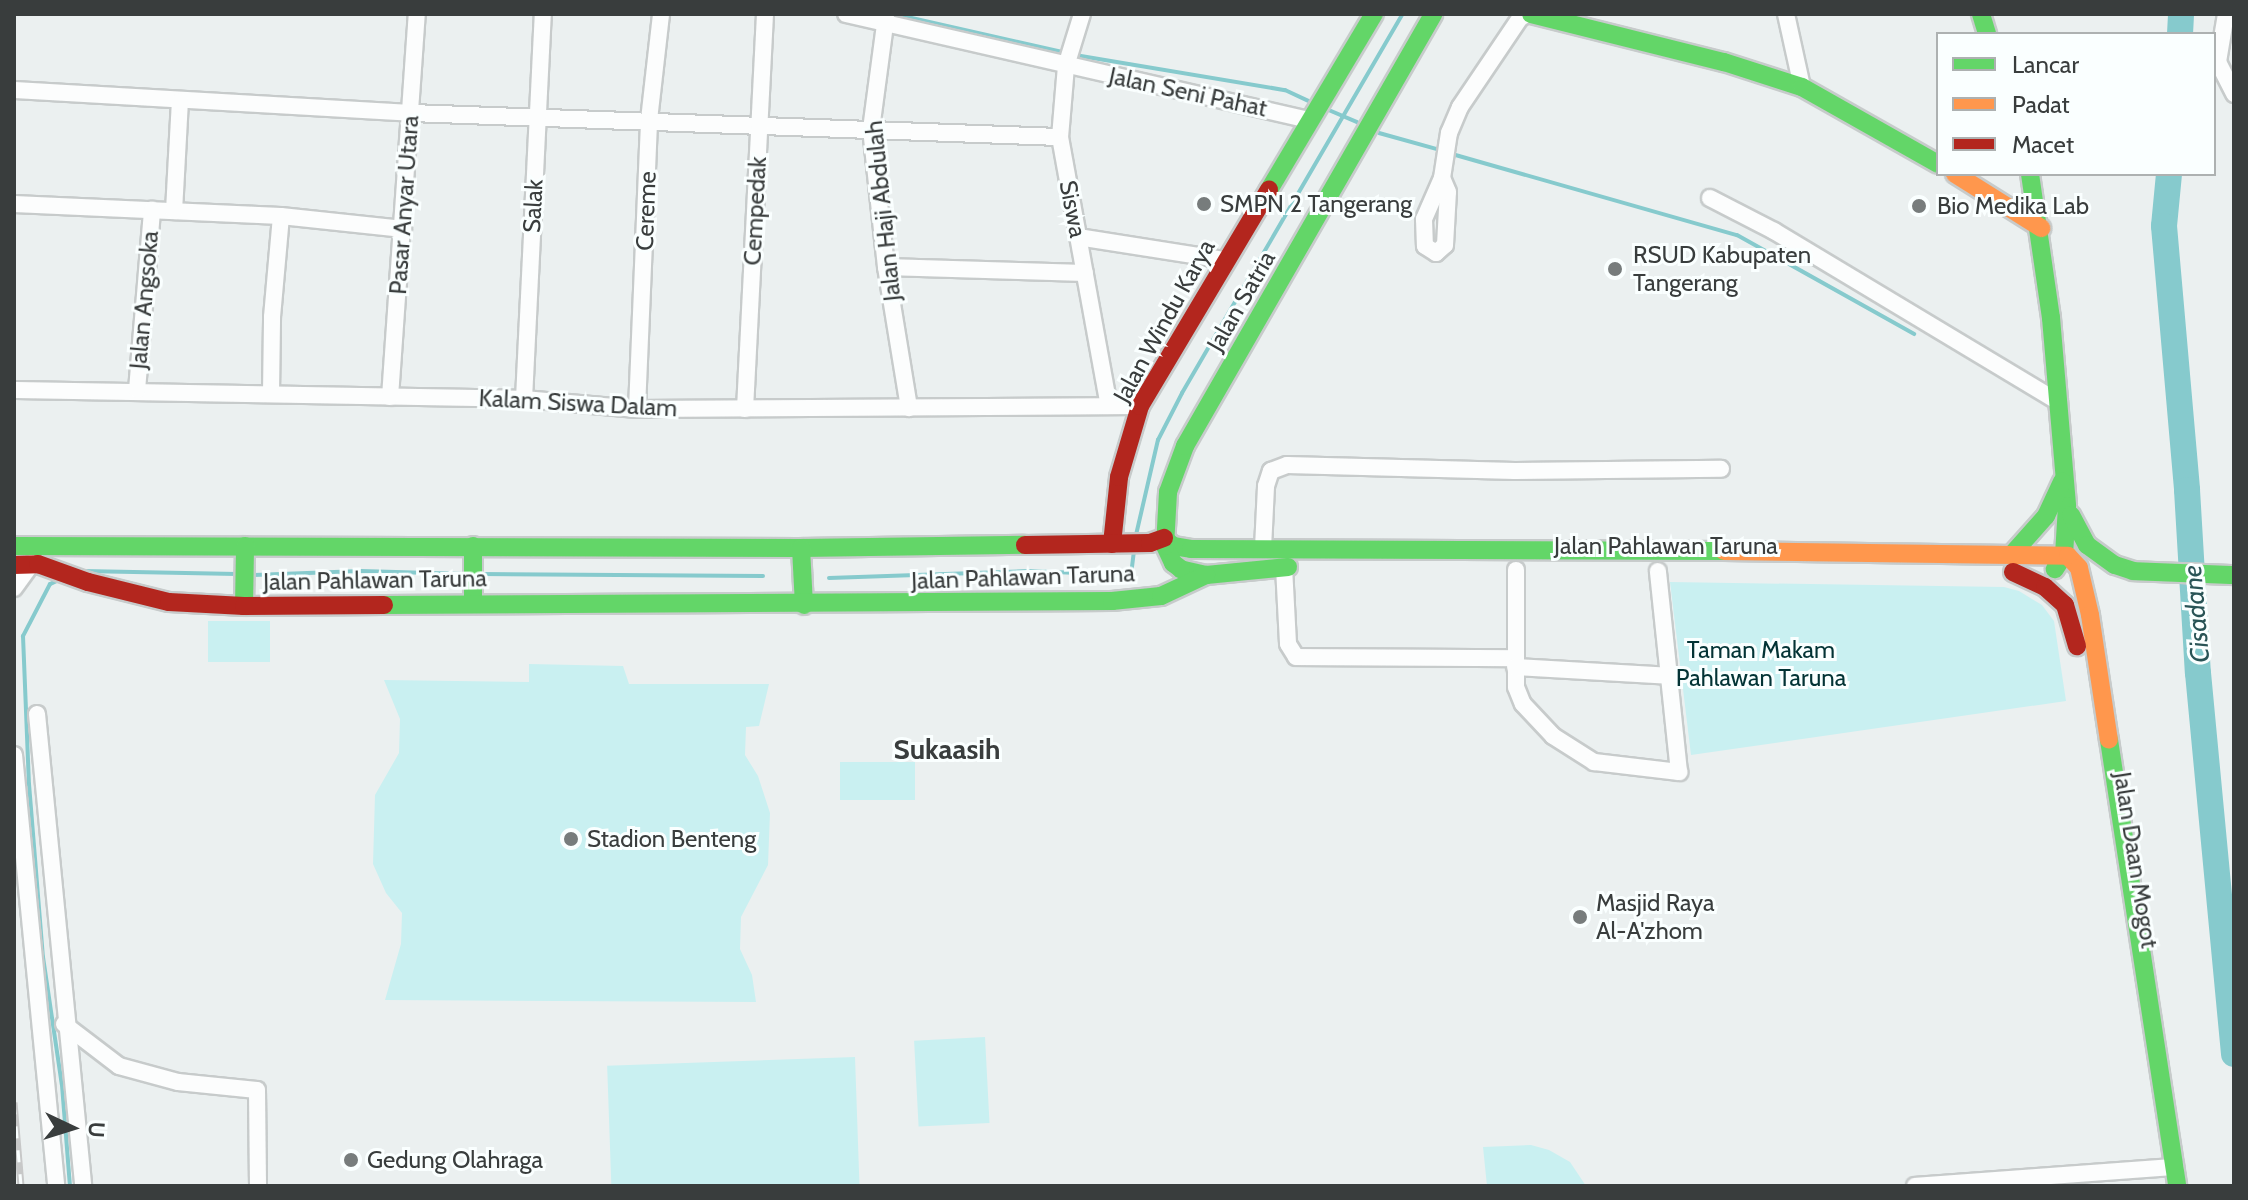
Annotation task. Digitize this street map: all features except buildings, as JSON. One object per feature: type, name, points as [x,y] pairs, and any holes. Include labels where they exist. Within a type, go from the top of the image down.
[{"type":"main road","name":"Jalan Windu Karya","points":[[1117,544],[1119,477],[1140,406],[1374,14]]},
{"type":"main road","name":"Jalan Satria","points":[[1157,540],[1168,492],[1185,446],[1433,14]]},
{"type":"main road","points":[[1529,14],[1724,62],[1802,87],[1936,163]]},
{"type":"main road","points":[[1958,176],[2041,228]]},
{"type":"main road","points":[[2030,176],[2041,228],[2067,506],[2064,555],[2051,574]]},
{"type":"main road","points":[[2014,552],[2046,516],[2065,471]]},
{"type":"main road","points":[[2067,506],[2087,545],[2100,557],[2139,571],[2234,575]]},
{"type":"main road","points":[[1157,540],[1181,569],[1206,575]]},
{"type":"main road","name":"Jalan Pahlawan Taruna","points":[[14,546],[473,551],[1117,544],[1157,540],[1183,548],[1725,554],[2014,552],[2064,555]]},
{"type":"main road","points":[[801,548],[804,605]]},
{"type":"main road","points":[[244,600],[245,550]]},
{"type":"main road","points":[[473,551],[473,596]]},
{"type":"main road","name":"Jalan Daan Mogot","points":[[2064,555],[2074,562],[2081,575],[2090,615],[2165,1174]]},
{"type":"main road","name":"Jalan Pahlawan Taruna","points":[[30,565],[169,602],[473,596],[804,605],[1112,601],[1161,596],[1206,575],[1284,567],[1457,569]]},
{"type":"main road","name":"Jalan Pahlawan Taruna","points":[[1652,571],[1679,571]]},
{"type":"main road","name":"Jalan Pahlawan Taruna","points":[[1774,571],[2081,575]]},
{"type":"main road","points":[[2090,615],[2108,585],[2139,571]]},
{"type":"main road","name":"Jalan Daan Mogot","points":[[2013,572],[2056,595],[2071,616],[2165,1174],[2177,1186]]},
{"type":"street","name":"Pasar Anyar Utara","points":[[390,397],[417,14]]},
{"type":"street","name":"Salak","points":[[524,399],[543,14]]},
{"type":"street","name":"Cereme","points":[[637,409],[649,120],[661,14]]},
{"type":"street","name":"Cempedak","points":[[745,409],[765,14]]},
{"type":"street","name":"Jalan Seni Pahat","points":[[846,14],[886,18],[1311,118]]},
{"type":"street","name":"Siswa","points":[[1082,14],[1067,63],[1060,137],[1109,406]]},
{"type":"street","points":[[1442,178],[1449,133],[1460,107],[1520,18],[1529,14]]},
{"type":"street","points":[[1786,14],[1802,87]]},
{"type":"street","points":[[2226,14],[2218,62],[2234,94]]},
{"type":"street","name":"Jalan Haji Abdulah","points":[[886,18],[871,129],[886,267],[909,408]]},
{"type":"street","points":[[14,90],[411,113],[1060,137]]},
{"type":"street","points":[[174,211],[180,101]]},
{"type":"street","points":[[1710,198],[1774,231],[2059,402]]},
{"type":"street","points":[[14,204],[281,216],[403,229]]},
{"type":"street","name":"Jalan Angsoka","points":[[137,390],[152,210]]},
{"type":"street","points":[[271,393],[272,317],[281,216]]},
{"type":"street","points":[[1078,237],[1225,260]]},
{"type":"street","points":[[886,267],[1085,273]]},
{"type":"street","name":"Kalam Siswa Dalam","points":[[16,390],[524,399],[637,409],[1140,406]]},
{"type":"street","points":[[1263,548],[1266,486],[1271,471],[1287,465],[1515,471],[1721,469]]},
{"type":"street","points":[[14,588],[30,565]]},
{"type":"street","points":[[1284,567],[1288,644],[1296,657],[1515,662],[1669,676]]},
{"type":"street","points":[[1516,570],[1516,687],[1523,704],[1567,748],[1608,766],[1679,772],[1669,676],[1652,571]]},
{"type":"street","points":[[37,714],[64,1024],[83,1186]]},
{"type":"street","points":[[14,755],[56,1186]]},
{"type":"street","points":[[20,805],[48,827]]},
{"type":"street","points":[[37,981],[61,985]]},
{"type":"street","points":[[64,1024],[119,1066],[178,1082],[257,1090],[258,1186]]},
{"type":"street","points":[[1915,1186],[2165,1174]]},
{"type":"green space","name":"Taman Makam Pahlawan Taruna","points":[[1670,582],[2004,587],[2019,591],[2042,605],[2054,621],[2066,701],[1691,755]]},
{"type":"green space","points":[[208,621],[270,621],[270,662],[208,662]]},
{"type":"green space","name":"Stadion Benteng","points":[[529,664],[623,666],[629,684],[769,684],[759,726],[746,727],[745,755],[758,776],[770,813],[768,865],[741,917],[740,949],[752,975],[756,1002],[385,1000],[401,944],[402,913],[386,893],[373,864],[375,795],[399,753],[400,719],[384,680],[529,682]]},
{"type":"green space","points":[[840,762],[915,762],[915,800],[840,800]]},
{"type":"green space","points":[[985,1037],[990,1123],[919,1127],[914,1041]]},
{"type":"green space","points":[[855,1057],[860,1186],[611,1186],[607,1066]]},
{"type":"green space","points":[[1531,1145],[1549,1150],[1570,1162],[1586,1186],[1487,1186],[1483,1147]]},
{"type":"waterway","points":[[894,14],[1067,53]]},
{"type":"waterway","points":[[1136,535],[1158,440],[1182,393],[1403,14]]},
{"type":"waterway","name":"Cisadane","points":[[2180,32],[2181,14]]},
{"type":"waterway","points":[[1075,55],[1285,90],[1313,103]]},
{"type":"waterway","points":[[1324,108],[1357,122]]},
{"type":"waterway","points":[[1379,133],[1440,150]]},
{"type":"waterway","points":[[1452,154],[1737,235],[1914,334]]},
{"type":"waterway","name":"Cisadane","points":[[2169,176],[2164,226],[2187,490],[2198,673],[2234,1054]]},
{"type":"waterway","points":[[829,578],[1028,571],[1131,575],[1134,552]]},
{"type":"waterway","points":[[82,571],[237,574]]},
{"type":"waterway","points":[[254,575],[361,571],[465,574]]},
{"type":"waterway","points":[[481,574],[763,576]]},
{"type":"waterway","points":[[59,580],[50,584],[23,636],[29,784],[43,957],[62,1085],[70,1186]]},
{"type":"railway","points":[[14,1102],[21,1186]]},
{"type":"traffic: fast","points":[[1269,190],[1374,14]]},
{"type":"traffic: fast","points":[[1288,567],[1206,575],[1181,569],[1173,563],[1165,546],[1168,492],[1185,446],[1433,14]]},
{"type":"traffic: fast","points":[[1531,14],[1724,62],[1802,87],[1936,163]]},
{"type":"traffic: fast","points":[[1981,14],[1986,32]]},
{"type":"traffic: fast","points":[[2030,176],[2051,318],[2067,506],[2064,555],[2055,569]]},
{"type":"traffic: fast","points":[[2014,552],[2046,516],[2062,481]]},
{"type":"traffic: fast","points":[[2071,515],[2087,545],[2115,565],[2133,571],[2234,575]]},
{"type":"traffic: fast","points":[[1164,538],[1173,546],[1191,549],[1724,551]]},
{"type":"traffic: fast","points":[[14,546],[801,548],[1025,545]]},
{"type":"traffic: fast","points":[[244,606],[245,546]]},
{"type":"traffic: fast","points":[[473,546],[473,602]]},
{"type":"traffic: fast","points":[[801,548],[804,605]]},
{"type":"traffic: fast","points":[[384,605],[1112,601],[1161,596],[1206,575]]},
{"type":"traffic: fast","points":[[2109,740],[2177,1186]]},
{"type":"traffic: slow","points":[[1958,176],[2041,228]]},
{"type":"traffic: slow","points":[[1724,551],[2068,556],[2079,568],[2090,615],[2109,740]]},
{"type":"traffic: jam","points":[[1112,544],[1119,477],[1140,406],[1269,190]]},
{"type":"traffic: jam","points":[[1025,545],[1150,543],[1164,538]]},
{"type":"traffic: jam","points":[[14,565],[38,564],[88,582],[169,602],[244,606],[384,605]]},
{"type":"traffic: jam","points":[[2013,572],[2045,587],[2065,605],[2077,646]]},
{"type":"place","name":"SMPN 2 Tangerang","points":[[1204,204]]},
{"type":"place","name":"Bio Medika Lab","points":[[1919,206]]},
{"type":"place","name":"RSUD Kabupaten Tangerang","points":[[1615,269]]},
{"type":"place","name":"Stadion Benteng","points":[[571,839]]},
{"type":"place","name":"Masjid Raya Al-A'zhom","points":[[1580,917]]},
{"type":"place","name":"Gedung Olahraga","points":[[351,1160]]},
{"type":"district","name":"Sukaasih","points":[[947,749]]}]
